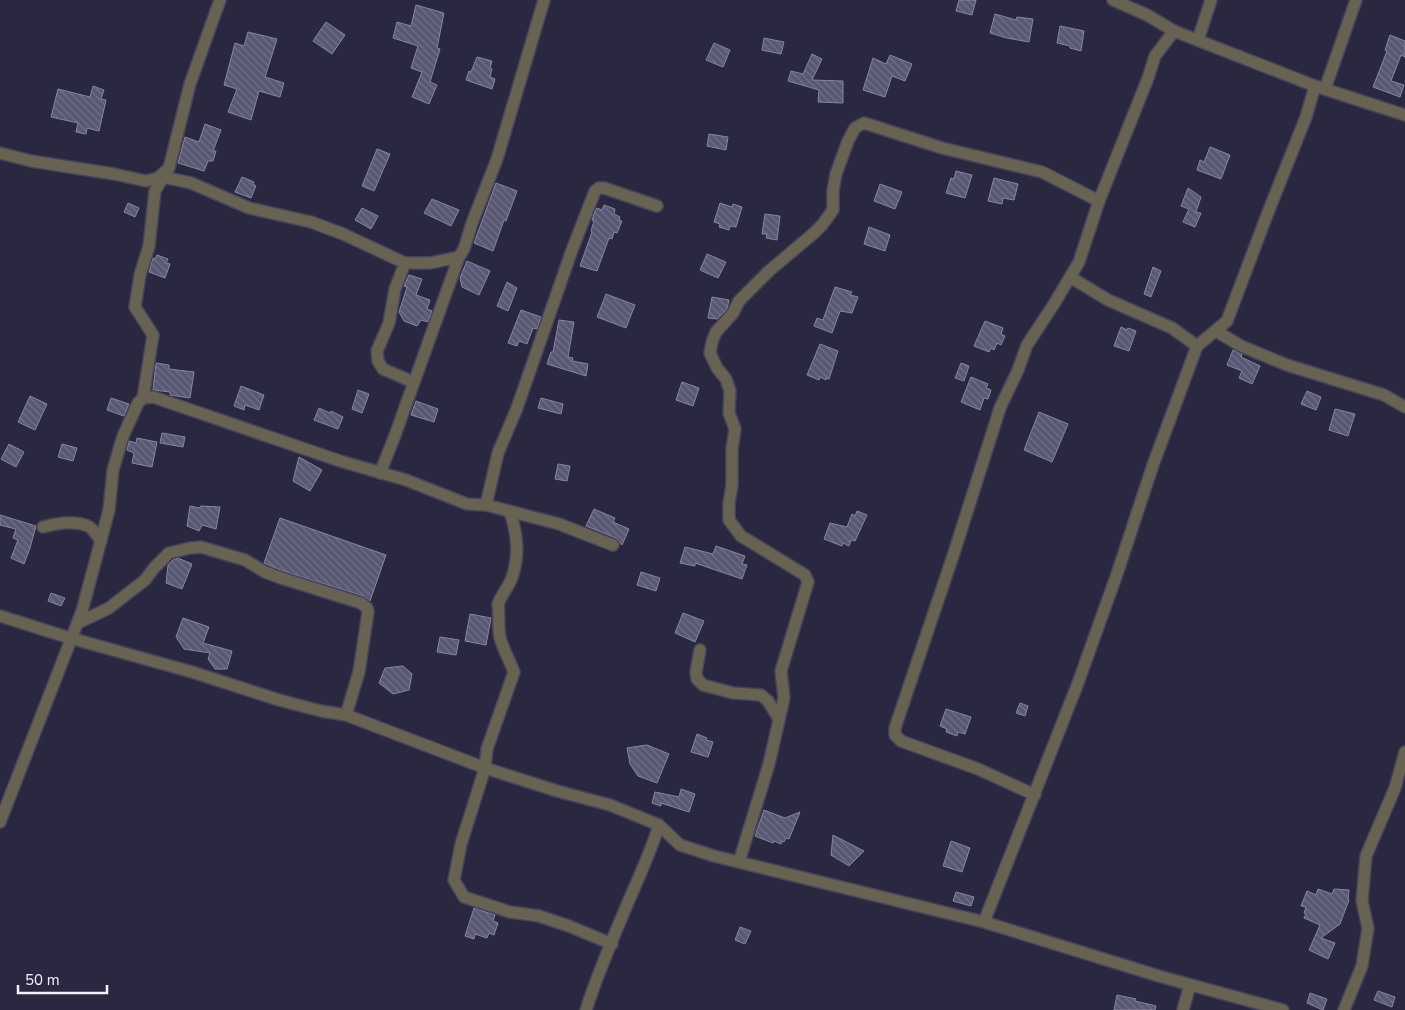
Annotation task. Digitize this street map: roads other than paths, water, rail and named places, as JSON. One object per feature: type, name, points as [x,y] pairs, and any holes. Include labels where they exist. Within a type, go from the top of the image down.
[{"type":"street","points":[[0,822],[70,638],[78,623],[109,510],[114,470],[123,436],[138,403],[143,398],[153,335],[135,307],[140,275],[149,246],[155,191],[166,172],[190,84],[220,0]]},
{"type":"street","points":[[380,473],[497,159],[544,0]]},
{"type":"street","points":[[1113,0],[1147,15],[1174,31],[1320,88],[1405,115]]},
{"type":"street","points":[[1198,40],[1211,0]]},
{"type":"street","points":[[984,922],[1078,683],[1153,465],[1197,346],[1227,321],[1306,117],[1356,0]]},
{"type":"street","points":[[1035,795],[978,769],[901,741],[895,735],[894,728],[954,552],[1000,408],[1018,370],[1027,345],[1079,262],[1098,200],[1148,78],[1155,56],[1174,31]]},
{"type":"street","points":[[739,862],[769,764],[784,698],[781,671],[808,582],[805,575],[740,536],[729,520],[732,485],[732,449],[735,429],[729,413],[730,391],[726,379],[717,368],[710,353],[716,332],[733,313],[739,301],[828,218],[833,210],[833,191],[836,174],[848,141],[860,124],[864,123],[942,148],[1042,172],[1098,200]]},
{"type":"street","points":[[0,153],[31,161],[146,181],[158,178],[166,172]]},
{"type":"street","points":[[166,172],[249,208],[311,222],[327,228],[405,263],[430,263],[459,257]]},
{"type":"street","points":[[486,506],[498,454],[517,408],[575,241],[595,191],[599,188],[604,188],[657,206]]},
{"type":"street","points":[[405,263],[395,289],[389,322],[377,351],[378,360],[383,369],[413,382]]},
{"type":"street","points":[[1070,277],[1108,300],[1172,328],[1197,346]]},
{"type":"street","points":[[1216,332],[1241,346],[1287,365],[1384,395],[1405,406]]},
{"type":"street","points":[[143,398],[153,397],[406,480],[467,504],[486,506],[576,529],[614,545]]},
{"type":"street","points":[[510,512],[516,531],[517,560],[510,582],[498,604],[501,641],[514,672],[487,749],[484,768],[463,837],[454,880],[464,897],[510,912],[540,916],[612,944]]},
{"type":"street","points":[[43,527],[57,523],[75,523],[89,526],[101,541]]},
{"type":"street","points":[[78,623],[109,608],[145,580],[169,553],[176,550],[201,547],[245,560],[265,572],[362,603],[366,608],[368,612],[359,672],[346,715]]},
{"type":"street","points":[[0,616],[70,638],[192,672],[280,700],[321,711],[346,715],[484,768],[557,791],[610,805],[658,825],[680,845],[714,856],[984,922],[1190,985],[1284,1010]]},
{"type":"street","points":[[700,650],[696,672],[697,679],[703,685],[733,693],[761,695],[768,701],[779,719]]},
{"type":"street","points":[[1344,1010],[1362,966],[1368,928],[1362,901],[1366,856],[1395,788],[1405,752]]},
{"type":"street","points":[[586,1010],[595,980],[650,854],[658,825]]},
{"type":"street","points":[[1183,1010],[1190,985]]}]
